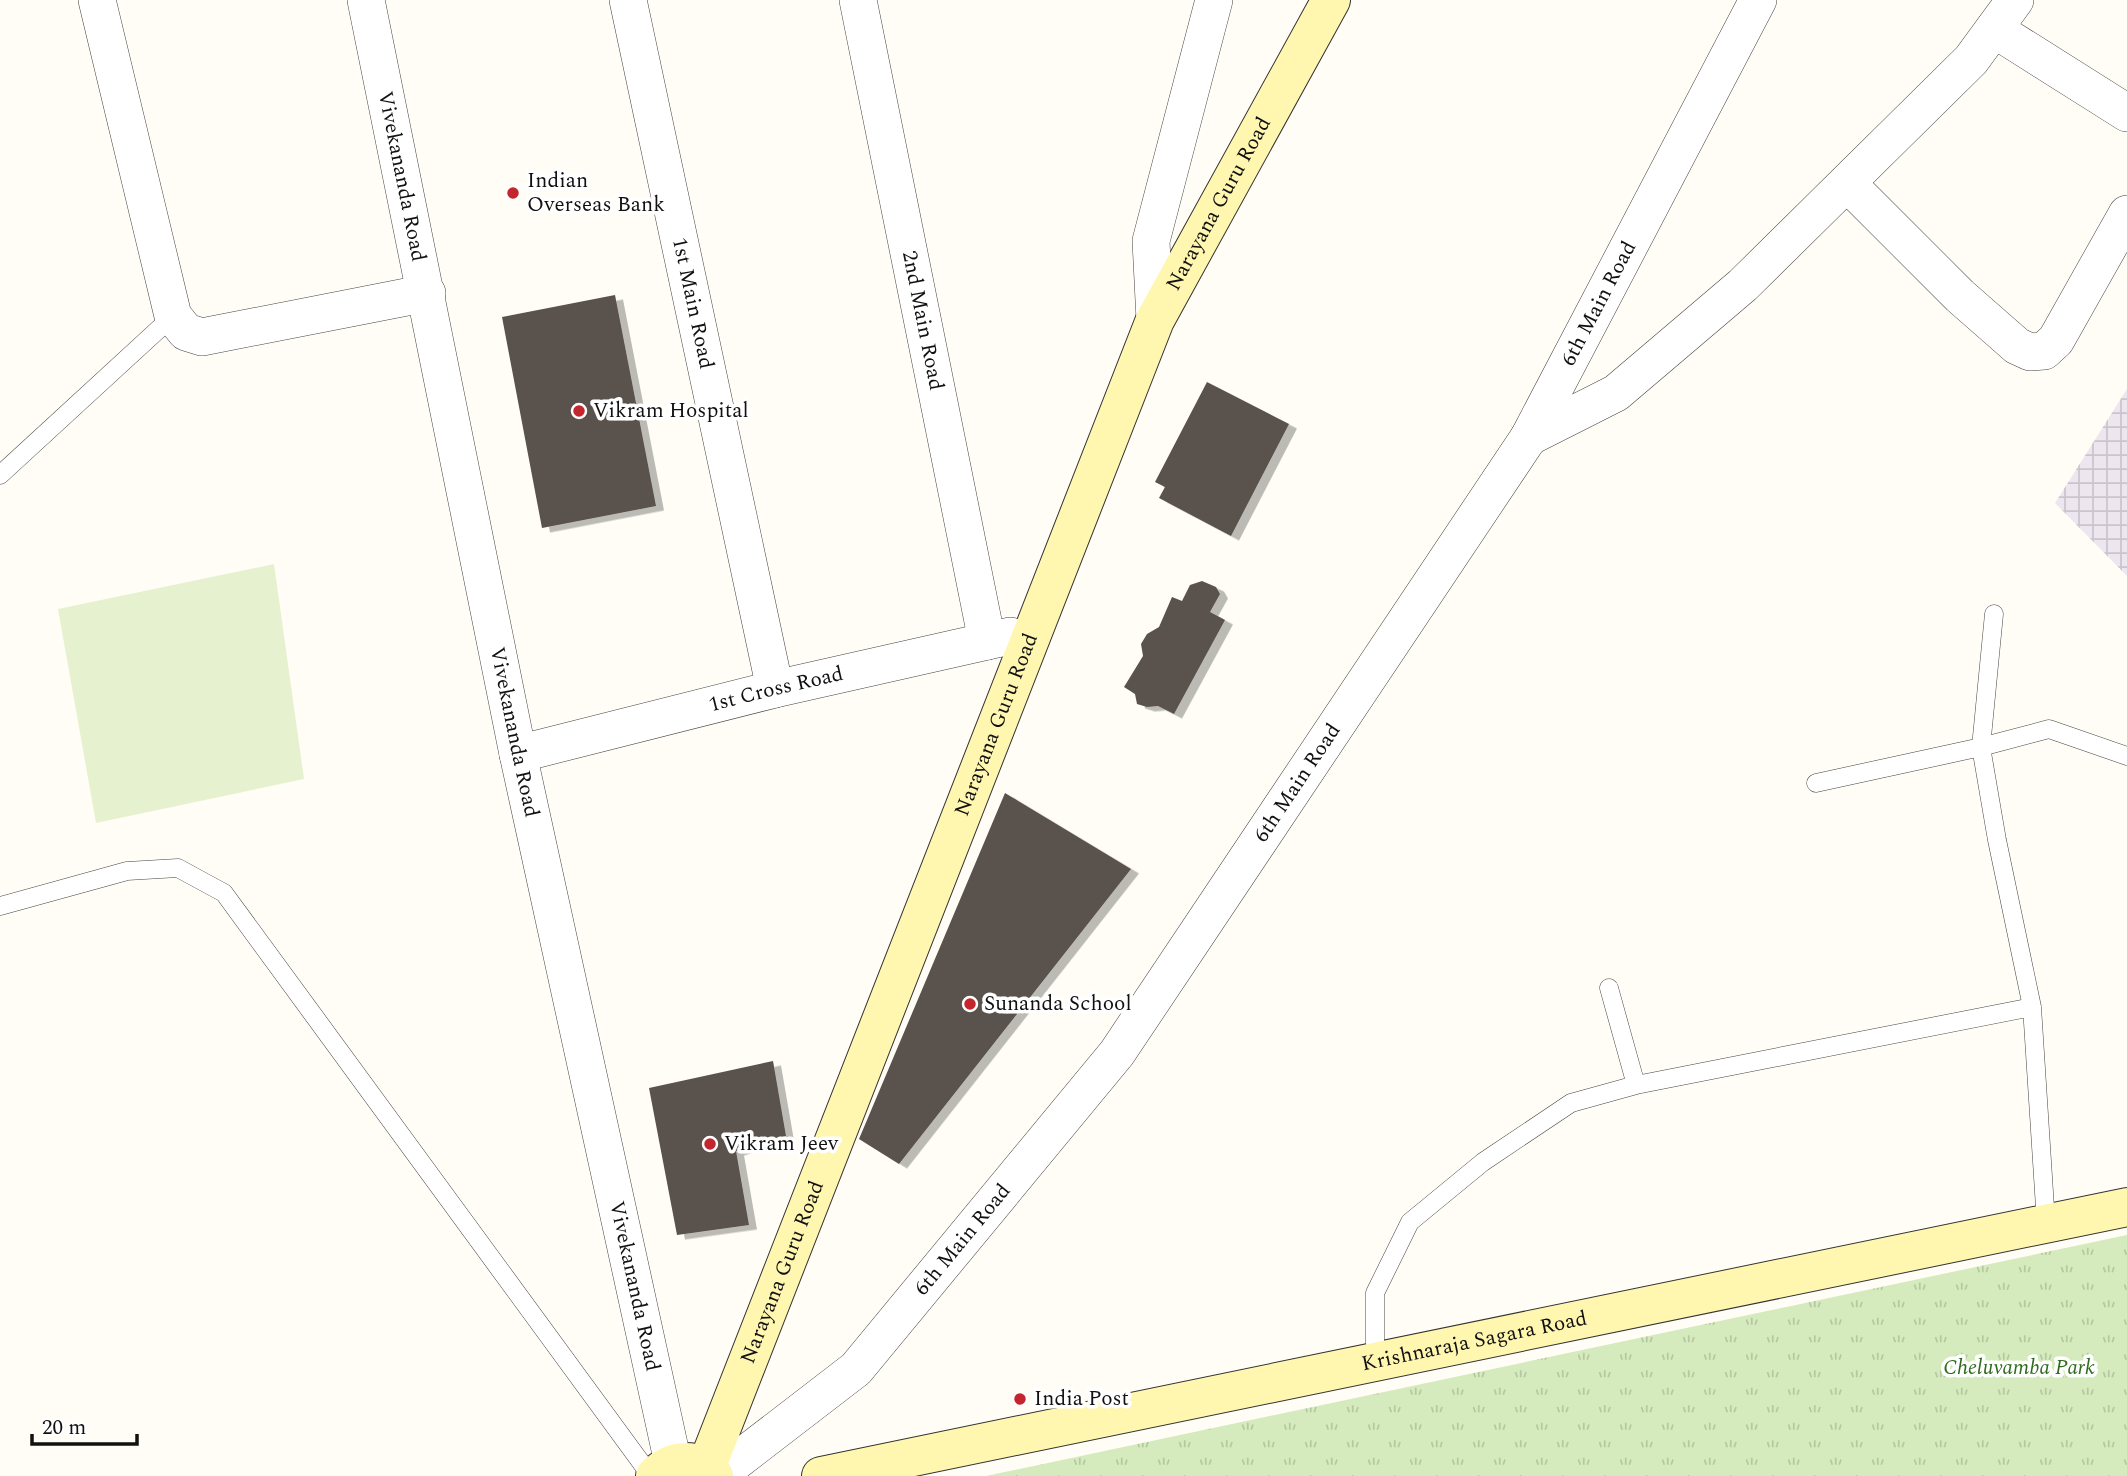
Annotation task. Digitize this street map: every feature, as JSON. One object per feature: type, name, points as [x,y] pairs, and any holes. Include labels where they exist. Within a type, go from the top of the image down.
[{"type":"street","points":[[97,0],[173,316],[186,332],[202,337],[426,293]]},
{"type":"street","name":"Vivekananda Road","points":[[366,0],[518,754],[686,1473]]},
{"type":"street","name":"1st Main Road","points":[[628,0],[775,689]]},
{"type":"street","name":"2nd Main Road","points":[[858,0],[987,641]]},
{"type":"street","points":[[1155,320],[1151,241],[1214,0]]},
{"type":"street","name":"Narayana Guru Road","points":[[686,1473],[1034,630],[1155,320],[1331,0]]},
{"type":"street","name":"6th Main Road","points":[[686,1473],[856,1369],[1117,1053],[1529,437],[1758,0]]},
{"type":"street","points":[[1529,437],[1616,393],[1743,285],[1971,60],[2004,15],[2127,113]]},
{"type":"street","points":[[1847,183],[1960,296],[2017,346],[2030,352],[2044,351],[2056,340],[2127,214]]},
{"type":"street","name":"1st Cross Road","points":[[518,754],[775,689],[1034,630]]},
{"type":"street","name":"Krishnaraja Sagara Road","points":[[821,1476],[2127,1206]]},
{"type":"lane","points":[[0,475],[173,316]]},
{"type":"lane","points":[[1994,614],[1981,747],[1997,840],[2032,1007],[2046,1223]]},
{"type":"lane","points":[[1816,783],[1981,747],[2049,729],[2127,756]]},
{"type":"lane","points":[[0,906],[127,872],[178,868],[224,893],[686,1473]]},
{"type":"lane","points":[[1609,988],[1636,1085]]},
{"type":"lane","points":[[1375,1362],[1376,1293],[1410,1222],[1483,1162],[1571,1103],[1636,1085],[2032,1007]]},
{"type":"shaded area","points":[[2127,389],[2127,576],[2055,503]]},
{"type":"green space","points":[[274,564],[304,779],[96,823],[58,609]]},
{"type":"green space","name":"Cheluvamba Park","points":[[2127,1235],[2127,1476],[986,1476]]},
{"type":"building","name":"Vikram Hospital","points":[[615,295],[656,506],[542,528],[502,317]]},
{"type":"building","points":[[1207,382],[1289,424],[1231,536],[1159,498],[1165,487],[1155,482]]},
{"type":"building","points":[[1202,581],[1216,587],[1220,594],[1210,612],[1225,620],[1174,714],[1158,706],[1137,704],[1135,694],[1124,687],[1143,656],[1141,644],[1147,634],[1159,627],[1172,597],[1182,601],[1190,585]]},
{"type":"building","name":"Sunanda School","points":[[1005,793],[1131,869],[899,1164],[859,1139]]},
{"type":"building","name":"Vikram Jeev","points":[[773,1061],[786,1136],[736,1151],[749,1225],[677,1235],[649,1088]]},
{"type":"place","name":"Indian Overseas Bank","points":[[513,193]]},
{"type":"place","name":"Vikram Hospital","points":[[579,411]]},
{"type":"place","name":"Sunanda School","points":[[970,1004]]},
{"type":"place","name":"Vikram Jeev","points":[[710,1144]]},
{"type":"place","name":"India Post","points":[[1020,1399]]}]
